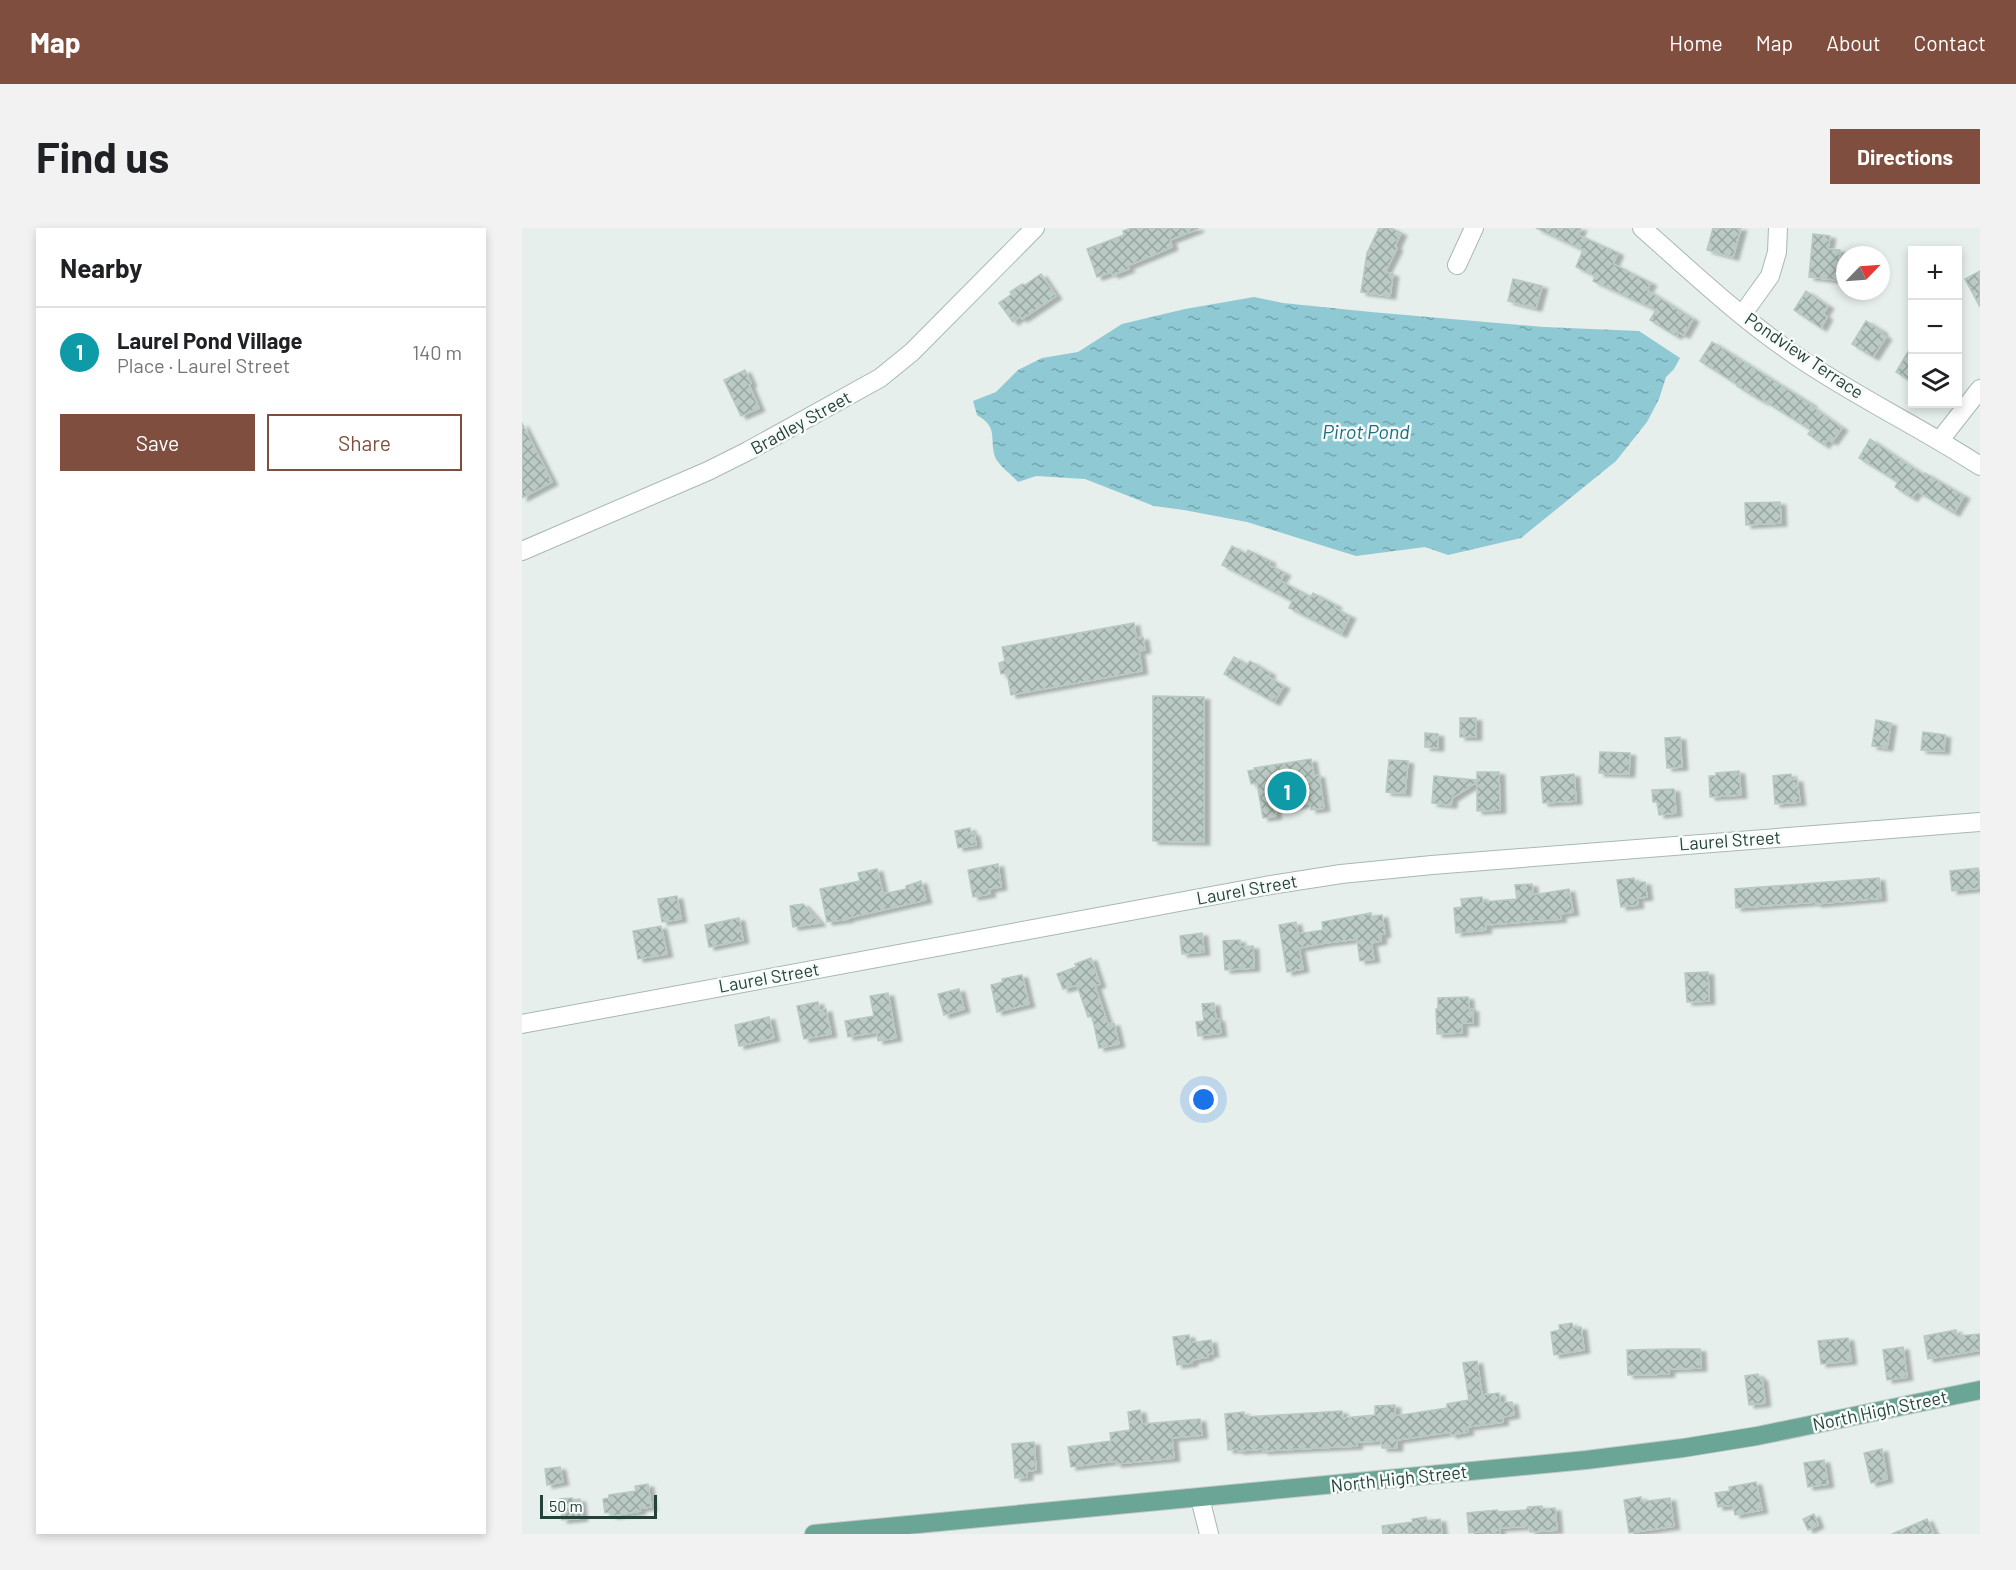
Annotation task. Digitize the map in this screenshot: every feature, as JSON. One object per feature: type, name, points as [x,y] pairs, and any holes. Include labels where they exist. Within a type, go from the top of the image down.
[{"type":"main road","name":"North High Street","points":[[814,1534],[1563,1463],[1683,1448],[1789,1430],[1980,1390]]},
{"type":"street","name":"Bradley Street","points":[[522,551],[708,471],[880,378],[912,352],[1035,228]]},
{"type":"street","points":[[1457,265],[1474,228]]},
{"type":"street","name":"Pondview Terrace","points":[[1642,228],[1742,315],[1794,355],[1878,406],[1940,440],[1980,466]]},
{"type":"street","points":[[1742,315],[1770,276],[1777,252],[1778,228]]},
{"type":"street","points":[[1940,440],[1980,389]]},
{"type":"street","name":"Laurel Street","points":[[522,1024],[1332,875],[1432,865],[1980,822]]},
{"type":"street","points":[[1200,1498],[1209,1534]]},
{"type":"water","name":"Pirot Pond","points":[[1254,297],[1283,303],[1371,312],[1544,327],[1639,331],[1680,358],[1666,377],[1659,399],[1647,422],[1616,461],[1521,538],[1448,555],[1425,547],[1356,556],[1247,522],[1154,506],[1085,479],[1036,476],[1018,482],[995,457],[991,429],[977,415],[973,401],[996,392],[1018,370],[1042,358],[1078,352],[1122,324],[1185,309]]},
{"type":"building","points":[[1132,228],[1198,229],[1170,240],[1172,247],[1127,266],[1129,269],[1113,275],[1111,272],[1097,277],[1087,249],[1124,235],[1123,231]]},
{"type":"building","points":[[1379,228],[1391,228],[1401,233],[1395,246],[1397,248],[1385,272],[1393,274],[1390,296],[1361,292],[1367,253]]},
{"type":"building","points":[[1536,228],[1581,228],[1578,235],[1618,253],[1613,264],[1651,283],[1647,290],[1693,319],[1684,335],[1678,332],[1676,336],[1650,320],[1656,310],[1593,281],[1595,276],[1576,267],[1583,250]]},
{"type":"building","points":[[1713,228],[1741,228],[1733,257],[1707,250]]},
{"type":"building","points":[[1813,234],[1830,236],[1828,249],[1836,250],[1836,280],[1809,277]]},
{"type":"building","points":[[1980,271],[1980,307],[1965,279]]},
{"type":"building","points":[[1041,274],[1056,296],[1022,319],[1020,316],[1013,322],[999,303],[1012,294],[1010,292]]},
{"type":"building","points":[[1513,279],[1542,286],[1536,308],[1508,301]]},
{"type":"building","points":[[1806,291],[1828,306],[1823,314],[1827,317],[1821,328],[1794,310]]},
{"type":"building","points":[[1866,321],[1882,331],[1881,333],[1886,337],[1873,357],[1852,344]]},
{"type":"building","points":[[1712,342],[1811,404],[1842,428],[1832,442],[1828,439],[1824,445],[1808,434],[1811,430],[1700,361]]},
{"type":"building","points":[[1908,352],[1908,380],[1896,372]]},
{"type":"building","points":[[745,370],[759,408],[741,416],[724,380]]},
{"type":"building","points":[[522,423],[552,482],[522,498]]},
{"type":"building","points":[[1870,439],[1924,475],[1925,473],[1964,496],[1954,513],[1917,491],[1912,498],[1895,487],[1898,482],[1859,458]]},
{"type":"building","points":[[1780,502],[1781,523],[1746,525],[1745,503]]},
{"type":"building","points":[[1232,546],[1246,554],[1248,550],[1270,561],[1269,565],[1285,573],[1280,581],[1311,597],[1313,593],[1336,605],[1334,608],[1350,616],[1341,634],[1289,608],[1292,601],[1222,565]]},
{"type":"building","points":[[1134,623],[1136,638],[1143,637],[1145,650],[1139,651],[1142,671],[1011,695],[1007,673],[1001,674],[999,663],[1005,661],[1002,647]]},
{"type":"building","points":[[1234,657],[1247,665],[1250,661],[1270,673],[1268,677],[1284,686],[1274,702],[1224,674]]},
{"type":"building","points":[[1153,696],[1204,697],[1204,842],[1153,841]]},
{"type":"building","points":[[1460,718],[1476,718],[1476,737],[1460,737]]},
{"type":"building","points":[[1876,720],[1891,723],[1887,748],[1872,746]]},
{"type":"building","points":[[1923,732],[1945,735],[1944,751],[1921,750]]},
{"type":"building","points":[[1425,733],[1438,734],[1438,748],[1425,747]]},
{"type":"building","points":[[1680,737],[1682,767],[1667,768],[1665,738]]},
{"type":"building","points":[[1600,752],[1630,753],[1629,774],[1599,773]]},
{"type":"building","points":[[1311,759],[1314,775],[1319,775],[1324,808],[1311,810],[1310,803],[1275,809],[1276,816],[1263,818],[1257,783],[1251,784],[1248,771],[1255,770],[1254,768]]},
{"type":"building","points":[[1389,760],[1408,761],[1405,793],[1386,792]]},
{"type":"building","points":[[1739,771],[1741,795],[1710,797],[1709,776],[1716,776],[1716,773]]},
{"type":"building","points":[[1477,772],[1499,772],[1500,810],[1477,811],[1477,782],[1452,798],[1451,805],[1432,803],[1434,776],[1477,780]]},
{"type":"building","points":[[1574,774],[1576,801],[1543,803],[1541,777]]},
{"type":"building","points":[[1791,774],[1791,780],[1797,779],[1800,802],[1775,804],[1773,776]]},
{"type":"building","points":[[1674,789],[1676,813],[1659,815],[1657,802],[1653,802],[1652,790]]},
{"type":"building","points":[[970,828],[971,834],[974,833],[976,845],[958,848],[955,831]]},
{"type":"building","points":[[998,864],[1001,887],[989,889],[990,894],[973,897],[968,870]]},
{"type":"building","points":[[1978,868],[1980,888],[1952,891],[1950,871]]},
{"type":"building","points":[[877,869],[883,894],[906,889],[906,886],[921,881],[926,900],[827,922],[820,889],[860,881],[858,873]]},
{"type":"building","points":[[1634,878],[1635,883],[1645,882],[1647,897],[1637,898],[1638,905],[1621,907],[1617,880]]},
{"type":"building","points":[[1879,878],[1881,898],[1736,908],[1735,889]]},
{"type":"building","points":[[1532,884],[1533,895],[1569,889],[1573,912],[1560,914],[1561,919],[1485,925],[1486,930],[1456,933],[1454,908],[1462,907],[1461,899],[1482,897],[1483,902],[1517,899],[1515,885]]},
{"type":"building","points":[[677,896],[681,919],[662,922],[658,899]]},
{"type":"building","points":[[803,904],[820,923],[793,927],[790,906]]},
{"type":"building","points":[[1371,913],[1371,917],[1382,915],[1385,934],[1381,934],[1381,941],[1371,943],[1374,959],[1360,961],[1357,939],[1325,943],[1299,948],[1303,969],[1287,972],[1279,925],[1296,922],[1298,934],[1323,930],[1322,922]]},
{"type":"building","points":[[739,918],[743,940],[709,947],[705,925]]},
{"type":"building","points":[[661,926],[667,954],[638,959],[633,931]]},
{"type":"building","points":[[1202,933],[1204,952],[1182,954],[1180,936]]},
{"type":"building","points":[[1240,940],[1240,947],[1253,946],[1254,968],[1225,970],[1223,941]]},
{"type":"building","points":[[1091,958],[1100,984],[1095,986],[1108,1024],[1114,1023],[1119,1044],[1099,1048],[1092,1016],[1088,1017],[1077,985],[1063,989],[1057,974]]},
{"type":"building","points":[[1708,972],[1709,1001],[1687,1002],[1685,973]]},
{"type":"building","points":[[1022,975],[1029,1004],[997,1012],[991,985],[1003,982],[1002,979]]},
{"type":"building","points":[[959,989],[964,1009],[944,1015],[938,994]]},
{"type":"building","points":[[888,993],[896,1038],[878,1041],[877,1032],[848,1037],[845,1021],[874,1016],[870,996]]},
{"type":"building","points":[[1468,997],[1469,1009],[1473,1009],[1473,1023],[1462,1023],[1462,1033],[1437,1034],[1438,998]]},
{"type":"building","points":[[818,1002],[819,1011],[826,1009],[831,1034],[804,1039],[797,1006]]},
{"type":"building","points":[[1214,1003],[1221,1033],[1198,1036],[1196,1022],[1204,1021],[1202,1004]]},
{"type":"building","points":[[769,1017],[774,1038],[739,1046],[735,1025]]},
{"type":"building","points":[[1572,1323],[1573,1328],[1581,1327],[1584,1350],[1554,1355],[1551,1332],[1560,1330],[1559,1325]]},
{"type":"building","points":[[1956,1330],[1957,1336],[1980,1334],[1980,1350],[1928,1359],[1924,1336]]},
{"type":"building","points":[[1189,1335],[1190,1343],[1211,1340],[1213,1354],[1192,1360],[1192,1363],[1177,1365],[1173,1337]]},
{"type":"building","points":[[1848,1338],[1851,1361],[1821,1364],[1818,1341]]},
{"type":"building","points":[[1903,1347],[1907,1377],[1887,1380],[1883,1350]]},
{"type":"building","points":[[1700,1349],[1701,1368],[1669,1369],[1669,1374],[1628,1375],[1627,1350]]},
{"type":"building","points":[[1477,1361],[1482,1395],[1499,1393],[1500,1403],[1512,1402],[1514,1415],[1502,1417],[1503,1422],[1467,1427],[1468,1432],[1451,1435],[1451,1432],[1397,1440],[1397,1448],[1382,1448],[1381,1441],[1356,1442],[1357,1446],[1263,1451],[1263,1449],[1228,1450],[1225,1414],[1244,1412],[1244,1417],[1342,1411],[1343,1418],[1375,1415],[1375,1406],[1395,1405],[1395,1416],[1447,1408],[1447,1404],[1469,1400],[1463,1363]]},
{"type":"building","points":[[1758,1374],[1759,1378],[1762,1378],[1765,1403],[1749,1405],[1745,1376]]},
{"type":"building","points":[[1140,1410],[1142,1424],[1200,1419],[1202,1435],[1172,1438],[1174,1458],[1116,1464],[1116,1461],[1071,1467],[1068,1447],[1111,1441],[1110,1433],[1130,1430],[1128,1412]]},
{"type":"building","points":[[1034,1442],[1036,1470],[1027,1471],[1027,1477],[1015,1478],[1012,1444]]},
{"type":"building","points":[[1882,1449],[1887,1479],[1871,1483],[1864,1453]]},
{"type":"building","points":[[1824,1460],[1828,1484],[1808,1487],[1804,1463]]},
{"type":"building","points":[[560,1467],[563,1482],[547,1485],[545,1469]]},
{"type":"building","points":[[1756,1482],[1762,1510],[1735,1515],[1733,1505],[1718,1507],[1715,1493],[1730,1491],[1729,1487]]},
{"type":"building","points":[[648,1484],[651,1507],[612,1516],[611,1512],[605,1513],[603,1499],[609,1498],[609,1495],[636,1491],[635,1486]]},
{"type":"building","points":[[1641,1497],[1641,1502],[1670,1498],[1674,1526],[1629,1533],[1624,1500]]},
{"type":"building","points":[[560,1499],[580,1499],[582,1518],[562,1520]]},
{"type":"building","points":[[1542,1506],[1542,1509],[1555,1508],[1557,1530],[1530,1532],[1529,1526],[1499,1528],[1500,1534],[1484,1534],[1483,1531],[1469,1533],[1467,1513],[1526,1510],[1528,1507]]},
{"type":"building","points":[[1814,1514],[1818,1525],[1808,1530],[1803,1519]]},
{"type":"building","points":[[1426,1517],[1427,1521],[1440,1519],[1442,1534],[1383,1534],[1382,1526],[1413,1522],[1412,1519]]},
{"type":"building","points":[[1927,1519],[1934,1534],[1892,1534]]},
{"type":"place","name":"Laurel Pond Village","points":[[1287,791]]}]
